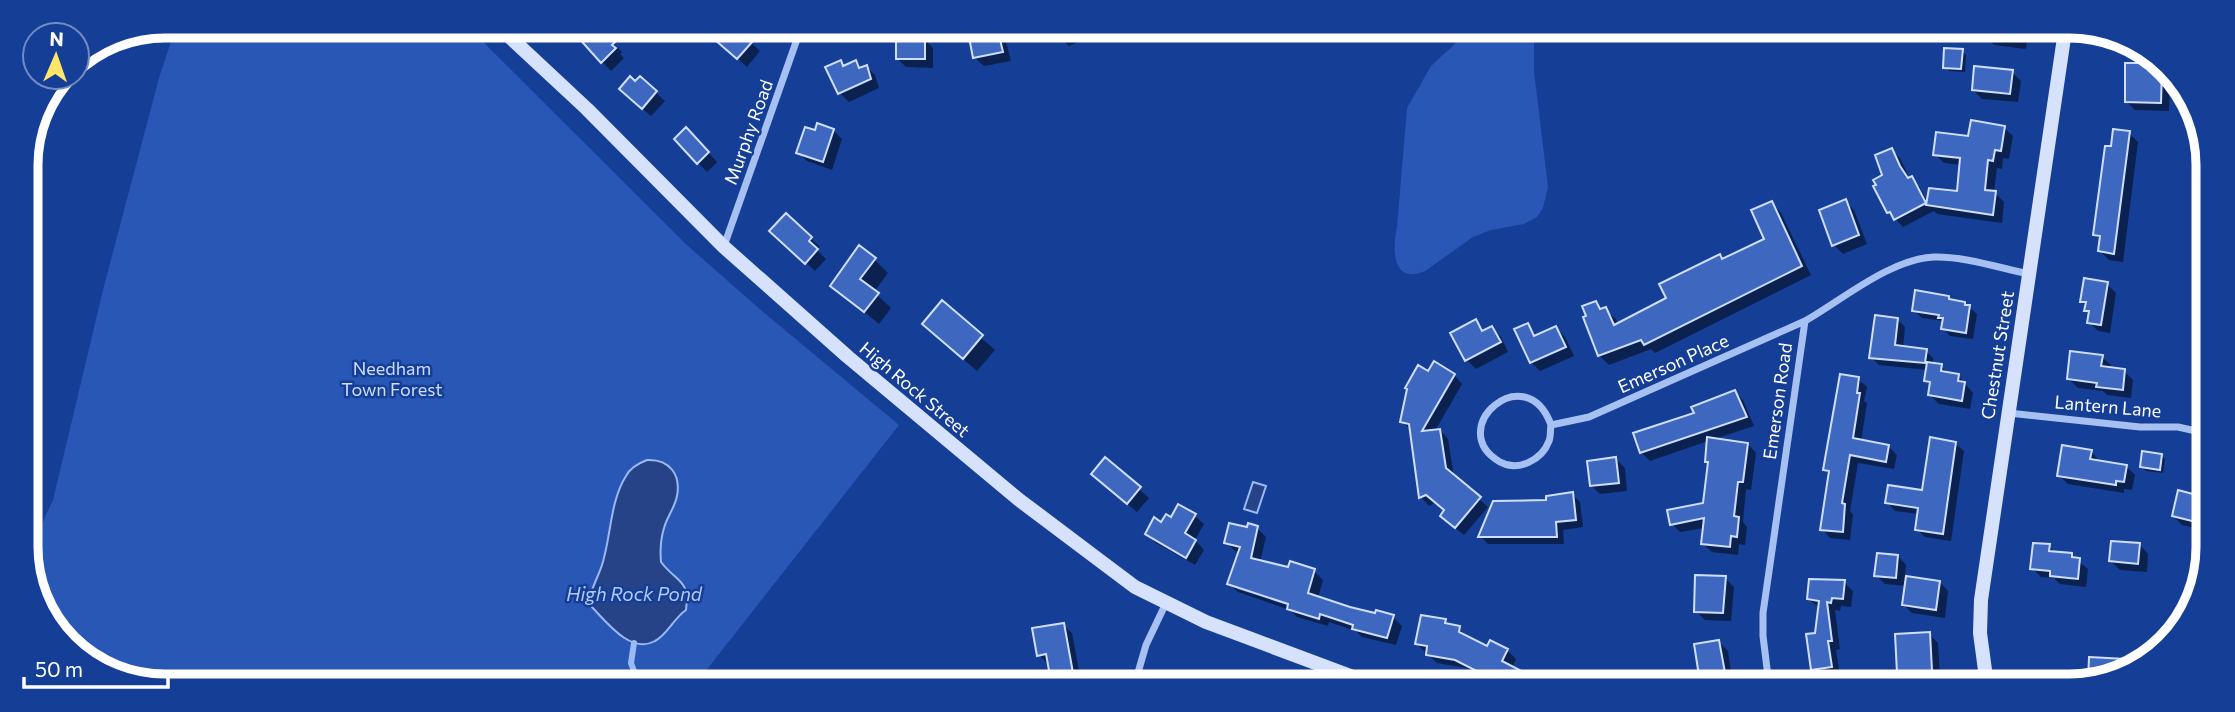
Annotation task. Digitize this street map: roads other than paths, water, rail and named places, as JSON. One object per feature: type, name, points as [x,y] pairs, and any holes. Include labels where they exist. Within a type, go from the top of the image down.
[{"type":"street","name":"Chestnut Street","points":[[1986,673],[1980,616],[2064,38]]},
{"type":"street","name":"High Rock Street","points":[[512,39],[587,109],[724,247],[848,357],[989,475],[1135,587],[1255,641],[1343,673]]},
{"type":"street","name":"Murphy Road","points":[[724,247],[797,39]]},
{"type":"street","name":"Emerson Road","points":[[1767,673],[1763,613],[1805,321],[1884,273],[1924,258],[1967,261],[2029,274]]},
{"type":"street","name":"Emerson Place","points":[[1550,425],[1589,417],[1805,321]]},
{"type":"street","points":[[1515,396],[1534,401],[1546,414],[1550,425],[1550,440],[1540,456],[1521,466],[1502,463],[1488,452],[1482,441],[1481,426],[1486,412],[1498,400],[1515,396]]},
{"type":"street","name":"Lantern Lane","points":[[2008,413],[2114,425],[2178,427],[2196,431]]},
{"type":"street","points":[[1138,673],[1146,645],[1166,603]]},
{"type":"water","name":"High Rock Pond","points":[[647,460],[668,465],[677,481],[676,500],[662,536],[661,562],[681,582],[687,600],[686,610],[663,635],[646,644],[627,640],[619,634],[590,605],[590,599],[602,565],[621,486],[630,471]]},
{"type":"water","points":[[1253,482],[1266,486],[1257,513],[1244,509]]},
{"type":"waterway","points":[[634,643],[631,663],[635,674]]},
{"type":"park label","name":"Needham Town Forest","points":[[392,378]]}]
